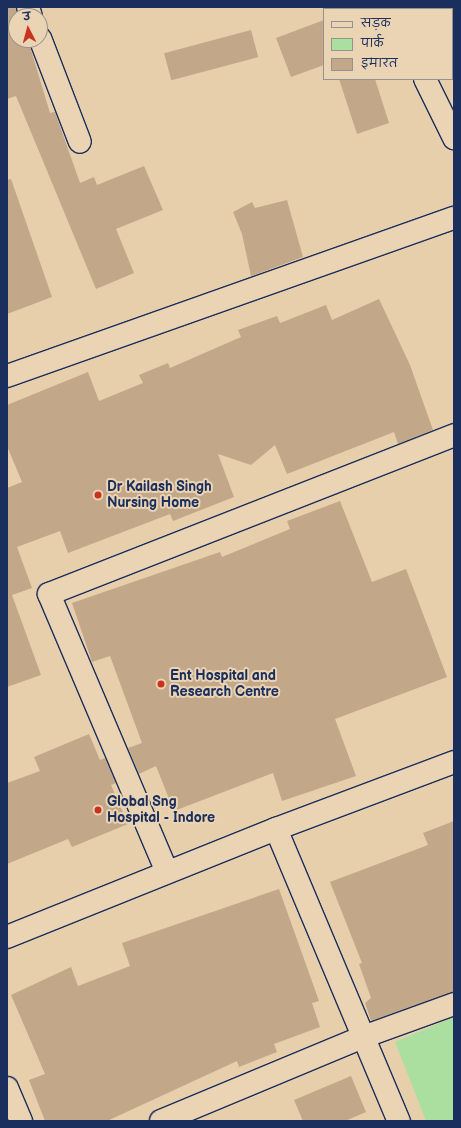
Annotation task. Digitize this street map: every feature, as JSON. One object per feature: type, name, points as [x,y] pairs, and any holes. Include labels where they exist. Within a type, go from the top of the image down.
[{"type":"street","points":[[44,48],[80,142]]},
{"type":"street","points":[[425,80],[454,138]]},
{"type":"street","points":[[7,376],[454,218]]},
{"type":"street","points":[[168,872],[49,594],[454,435]]},
{"type":"street","points":[[7,938],[276,829],[454,762]]},
{"type":"street","points":[[276,829],[398,1121]]},
{"type":"street","points":[[161,1121],[197,1114],[363,1037],[454,1004]]},
{"type":"street","points":[[7,1088],[20,1121]]},
{"type":"green space","points":[[454,1017],[454,1121],[426,1121],[395,1042]]},
{"type":"building","points":[[7,7],[16,7],[8,8],[8,48],[30,48],[50,113],[55,112],[80,183],[94,177],[97,185],[144,166],[163,210],[116,229],[134,273],[96,289],[16,96],[7,99]]},
{"type":"building","points":[[323,20],[323,65],[291,77],[276,38]]},
{"type":"building","points":[[251,30],[258,57],[171,80],[164,53]]},
{"type":"building","points":[[339,80],[375,80],[389,123],[357,134]]},
{"type":"building","points":[[11,179],[52,297],[7,314],[7,180]]},
{"type":"building","points":[[287,200],[303,257],[251,276],[242,234],[233,212],[252,202],[255,208]]},
{"type":"building","points":[[379,299],[410,365],[433,430],[398,444],[394,432],[287,474],[275,445],[251,465],[218,454],[234,497],[173,521],[170,514],[68,553],[60,531],[17,547],[32,588],[12,595],[41,675],[7,687],[7,488],[22,482],[7,446],[7,405],[88,372],[99,401],[143,383],[139,375],[168,363],[170,368],[241,337],[238,330],[277,316],[280,323],[326,305],[332,320]]},
{"type":"building","points":[[340,501],[372,582],[406,569],[447,677],[335,719],[356,776],[282,801],[273,773],[174,811],[156,766],[139,774],[128,748],[142,743],[110,656],[92,662],[72,603],[220,552],[222,557],[290,529],[287,521]]},
{"type":"building","points":[[89,734],[100,760],[105,758],[116,783],[111,785],[128,824],[72,847],[68,839],[7,864],[7,783],[40,771],[34,757]]},
{"type":"building","points":[[454,821],[454,992],[371,1021],[365,1003],[371,998],[359,964],[362,963],[330,882],[428,845],[423,833]]},
{"type":"building","points":[[279,889],[319,1001],[312,1003],[320,1027],[274,1044],[277,1052],[239,1067],[237,1061],[107,1121],[45,1121],[29,1080],[45,1074],[11,995],[71,967],[78,986],[130,966],[122,943]]},
{"type":"building","points":[[351,1076],[366,1112],[345,1121],[303,1121],[294,1100]]},
{"type":"place","name":"Dr Kailash Singh Nursing Home","points":[[98,495]]},
{"type":"place","name":"Ent Hospital and Research Centre","points":[[161,684]]},
{"type":"place","name":"Global Sng Hospital - Indore","points":[[98,810]]}]
